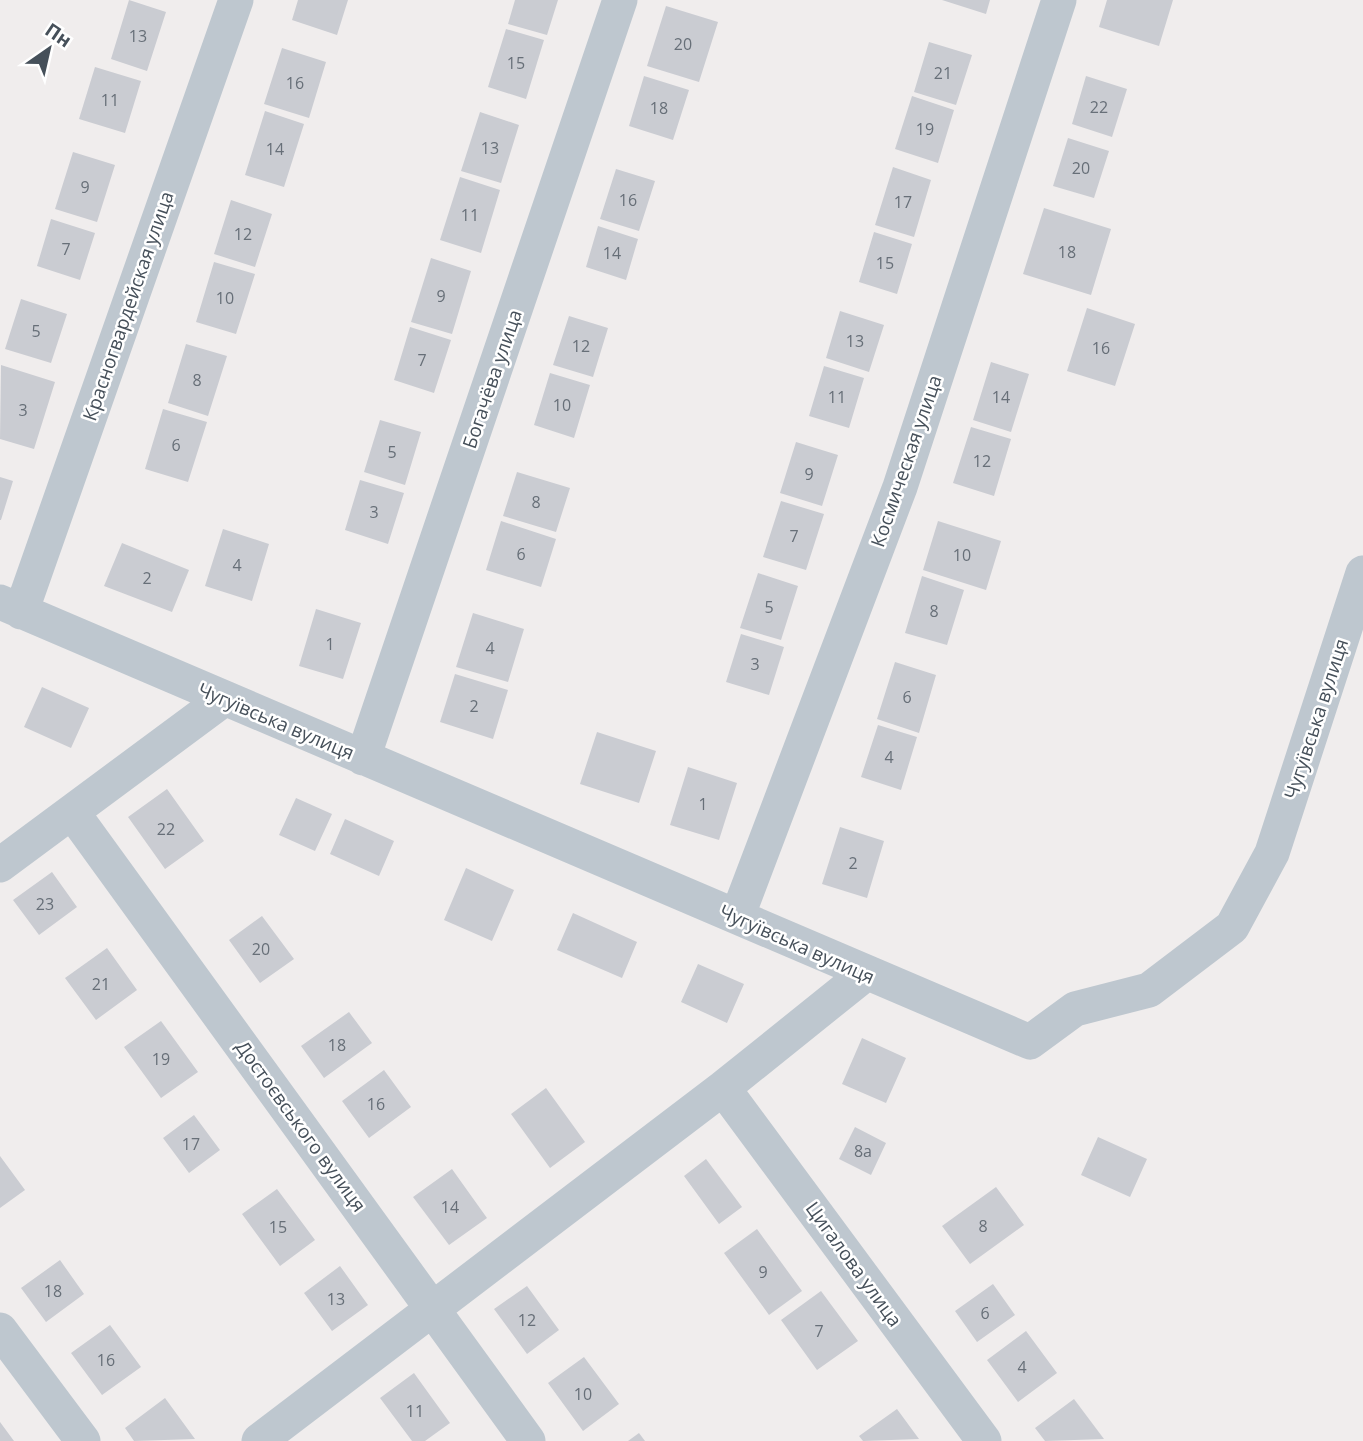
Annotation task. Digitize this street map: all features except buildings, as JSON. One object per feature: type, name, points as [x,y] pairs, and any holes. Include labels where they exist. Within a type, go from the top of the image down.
[{"type":"street","name":"Красногвардейская улица","points":[[11,607],[236,0]]},
{"type":"street","name":"Богачёва улица","points":[[363,758],[620,0]]},
{"type":"street","name":"Космическая улица","points":[[737,917],[900,487],[1059,0]]},
{"type":"street","name":"Чугуївська вулиця","points":[[11,607],[865,974],[1030,1042],[1075,1009],[1149,990],[1232,927],[1272,853],[1363,573]]},
{"type":"street","points":[[0,865],[224,699]]},
{"type":"street","name":"Достоєвського вулиця","points":[[72,812],[433,1306],[528,1441]]},
{"type":"street","points":[[259,1441],[723,1087],[865,974]]},
{"type":"street","name":"Цигалова улица","points":[[723,1087],[984,1441]]},
{"type":"street","points":[[0,1330],[83,1441]]}]
